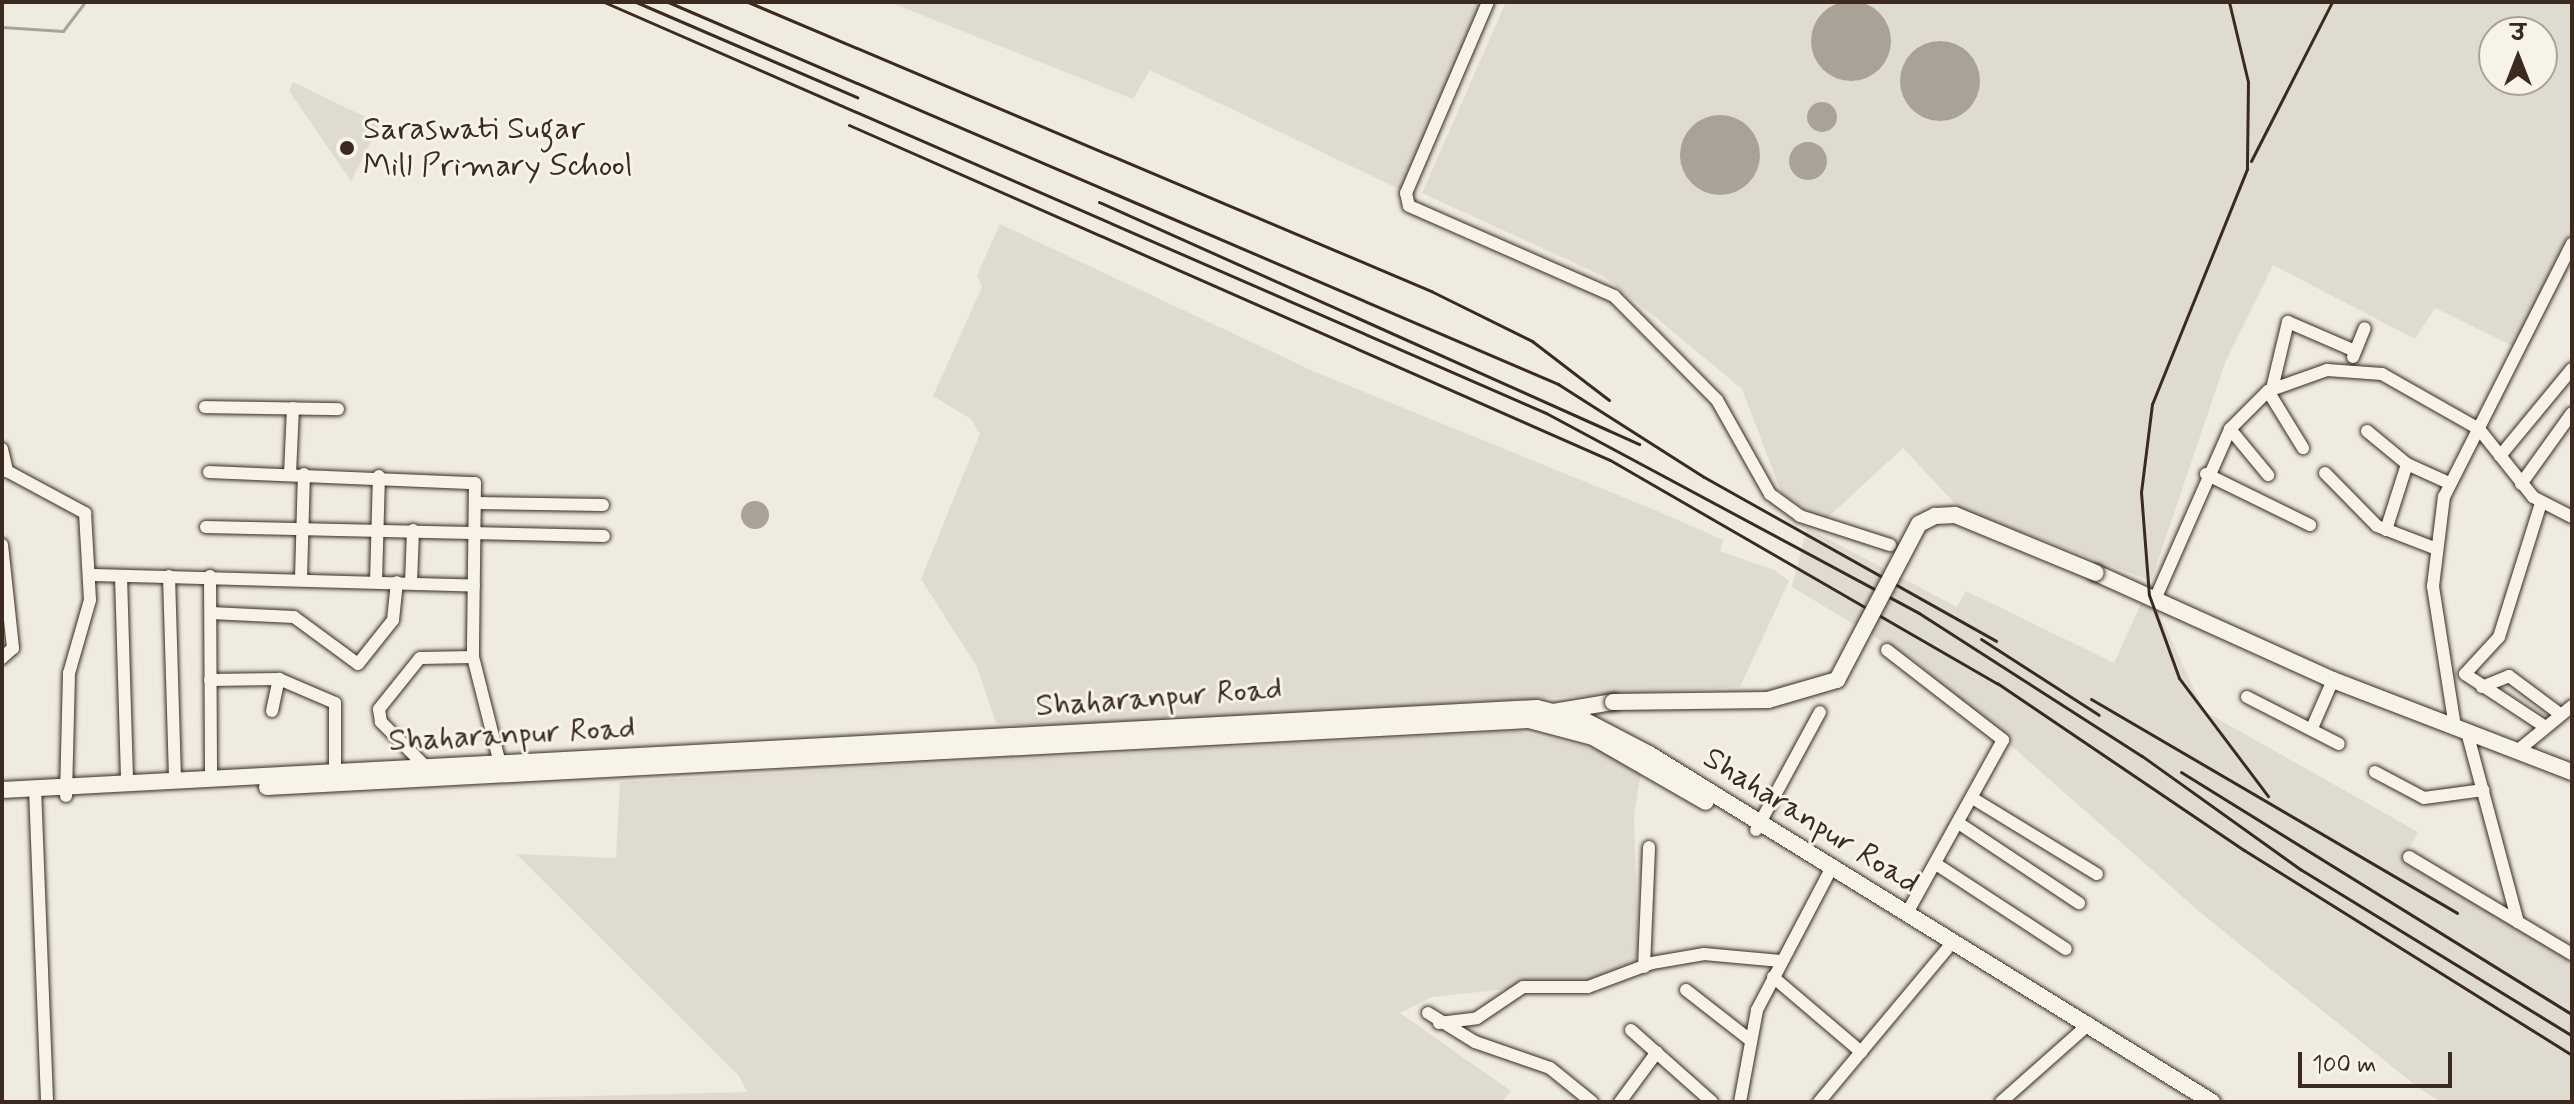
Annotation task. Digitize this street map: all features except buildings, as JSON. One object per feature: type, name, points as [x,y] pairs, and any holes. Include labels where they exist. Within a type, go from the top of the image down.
[{"type":"main road","points":[[1548,717],[1613,702],[1768,700],[1837,680],[1919,524],[1935,516],[1955,515],[2156,597],[2333,680],[2572,772]]},
{"type":"main road","name":"Shaharanpur Road","points":[[2,799],[66,791],[1548,717],[1593,737],[1758,827],[1947,949],[2212,1102]]},
{"type":"main road","name":"Shaharanpur Road","points":[[66,791],[127,783],[426,767],[502,770]]},
{"type":"main road","name":"Shaharanpur Road","points":[[2,790],[35,793]]},
{"type":"main road","name":"Shaharanpur Road","points":[[1830,871],[1907,913],[2194,1102]]},
{"type":"street","points":[[1488,2],[1406,193],[1409,206],[1614,296],[1717,400],[1770,494],[1800,516],[1890,545]]},
{"type":"street","points":[[2518,922],[2483,790],[2461,730],[2434,625],[2434,548],[2449,483],[2567,265],[2572,244]]},
{"type":"street","points":[[2303,448],[2270,390],[2288,322],[2355,351]]},
{"type":"street","points":[[2350,368],[2365,328]]},
{"type":"street","points":[[2156,597],[2206,474],[2230,429],[2270,390],[2350,368],[2395,379],[2479,429],[2521,484],[2541,503],[2572,517]]},
{"type":"street","points":[[2500,456],[2572,369]]},
{"type":"street","points":[[205,407],[338,409]]},
{"type":"street","points":[[290,474],[293,408]]},
{"type":"street","points":[[2521,484],[2572,413]]},
{"type":"street","points":[[2230,429],[2268,475]]},
{"type":"street","points":[[2367,431],[2407,464],[2449,483]]},
{"type":"street","points":[[2,449],[7,471],[80,506],[91,575],[69,673],[66,791]]},
{"type":"street","points":[[2386,530],[2407,464]]},
{"type":"street","points":[[209,472],[473,480],[476,503],[473,657],[502,770]]},
{"type":"street","points":[[2325,473],[2386,530],[2434,548]]},
{"type":"street","points":[[301,579],[304,474]]},
{"type":"street","points":[[2206,474],[2310,525]]},
{"type":"street","points":[[376,582],[379,476]]},
{"type":"street","points":[[476,503],[603,505]]},
{"type":"street","points":[[2541,503],[2499,637],[2466,671],[2482,687],[2544,726]]},
{"type":"street","points":[[206,527],[604,536]]},
{"type":"street","points":[[211,613],[294,617],[358,664],[393,620],[404,583],[413,530]]},
{"type":"street","points":[[2,545],[13,648],[2,658]]},
{"type":"street","points":[[91,575],[210,576],[474,586]]},
{"type":"street","points":[[121,576],[127,783]]},
{"type":"street","points":[[169,576],[175,780]]},
{"type":"street","points":[[210,576],[211,779]]},
{"type":"street","points":[[1887,650],[2002,737],[1974,799],[1907,913]]},
{"type":"street","points":[[426,767],[381,722],[379,709],[420,658],[473,657]]},
{"type":"street","points":[[2482,687],[2509,676],[2560,714]]},
{"type":"street","points":[[210,680],[279,679],[335,703],[335,772]]},
{"type":"street","points":[[272,711],[279,679]]},
{"type":"street","points":[[2312,728],[2333,680]]},
{"type":"street","points":[[2247,697],[2339,744]]},
{"type":"street","points":[[2516,752],[2572,706]]},
{"type":"street","points":[[1758,827],[1820,712]]},
{"type":"street","points":[[2375,772],[2428,799],[2447,789],[2483,790]]},
{"type":"street","points":[[35,793],[47,1102]]},
{"type":"street","points":[[1974,799],[2097,874]]},
{"type":"street","points":[[1960,824],[2079,903]]},
{"type":"street","points":[[1644,967],[1649,847]]},
{"type":"street","points":[[2409,857],[2572,954]]},
{"type":"street","points":[[1936,864],[2066,949]]},
{"type":"street","points":[[1740,1102],[1749,1039],[1773,977],[1830,871]]},
{"type":"street","points":[[1819,1102],[1947,949]]},
{"type":"street","points":[[1439,1023],[1477,1018],[1523,987],[1588,987],[1644,967],[1704,954],[1781,961]]},
{"type":"street","points":[[1773,977],[1861,1052]]},
{"type":"street","points":[[1686,990],[1749,1039]]},
{"type":"street","points":[[1428,1013],[1439,1023],[1550,1068],[1592,1102]]},
{"type":"street","points":[[2001,1102],[2084,1028]]},
{"type":"street","points":[[1631,1030],[1712,1102]]},
{"type":"street","points":[[1620,1102],[1657,1052]]},
{"type":"shaded area","points":[[1851,1],[1866,4],[1879,13],[1888,26],[1891,41],[1888,56],[1879,69],[1866,78],[1851,81],[1836,78],[1823,69],[1814,56],[1811,41],[1814,26],[1823,13],[1836,4]]},
{"type":"shaded area","points":[[889,2],[1482,2],[1401,190],[1150,70],[1133,99]]},
{"type":"shaded area","points":[[1506,2],[2572,2],[2572,235],[2517,348],[2435,308],[2415,339],[2273,265],[2225,363],[2151,581],[1959,508],[1903,448],[1824,521],[1782,494],[1742,389],[1603,276],[1422,193]]},
{"type":"shaded area","points":[[1940,41],[1955,44],[1968,53],[1977,66],[1980,81],[1977,96],[1968,109],[1955,118],[1940,121],[1925,118],[1912,109],[1903,96],[1900,81],[1903,66],[1912,53],[1925,44]]},
{"type":"shaded area","name":"Saraswati Sugar Mill Primary School","points":[[293,82],[380,124],[351,181],[289,91]]},
{"type":"shaded area","points":[[1822,102],[1833,106],[1837,117],[1833,128],[1822,132],[1811,128],[1807,117],[1811,106]]},
{"type":"shaded area","points":[[1720,115],[1735,118],[1748,127],[1757,140],[1760,155],[1757,170],[1748,183],[1735,192],[1720,195],[1705,192],[1692,183],[1683,170],[1680,155],[1683,140],[1692,127],[1705,118]]},
{"type":"shaded area","points":[[1808,142],[1821,148],[1827,161],[1821,174],[1808,180],[1795,174],[1789,161],[1795,148]]},
{"type":"shaded area","points":[[1000,224],[1315,372],[1723,540],[1720,551],[1774,570],[1789,581],[1740,687],[1044,727],[996,723],[977,667],[921,579],[980,434],[971,419],[933,396],[982,287],[977,275]]},
{"type":"shaded area","points":[[755,501],[765,505],[769,515],[765,525],[755,529],[745,525],[741,515],[745,505]]},
{"type":"shaded area","points":[[1807,528],[1957,607],[1966,591],[2114,663],[2141,604],[2158,611],[2204,711],[2418,832],[2408,852],[2572,955],[2572,1102],[2441,1102],[2416,1086],[2201,913],[1915,661],[1792,587]]},
{"type":"shaded area","points":[[1517,731],[1599,750],[1641,772],[1634,815],[1638,948],[1633,968],[1619,977],[1432,997],[1400,1013],[1511,1091],[1501,1102],[350,1102],[747,1092],[739,1076],[516,854],[616,858],[620,782]]},
{"type":"waterway","points":[[2,27],[63,31],[85,2]]},
{"type":"railway","points":[[604,2],[1546,413],[1919,613],[2142,756],[2300,869],[2572,1036]]},
{"type":"railway","points":[[636,2],[857,97]]},
{"type":"railway","points":[[668,2],[1558,384],[1704,477],[1996,641]]},
{"type":"railway","points":[[748,2],[1431,291],[1532,341],[1609,400]]},
{"type":"railway","points":[[2229,2],[2248,82],[2247,169],[2152,404],[2141,492],[2149,595],[2179,678],[2268,796]]},
{"type":"railway","points":[[2251,161],[2332,2]]},
{"type":"railway","points":[[849,125],[1610,460],[1997,683],[2244,850],[2572,1055]]},
{"type":"railway","points":[[1099,202],[1639,444]]},
{"type":"railway","points":[[1981,639],[2099,715]]},
{"type":"railway","points":[[2091,699],[2457,913]]},
{"type":"railway","points":[[2181,772],[2572,1014]]},
{"type":"place","name":"Saraswati Sugar Mill Primary School","points":[[347,148]]}]
